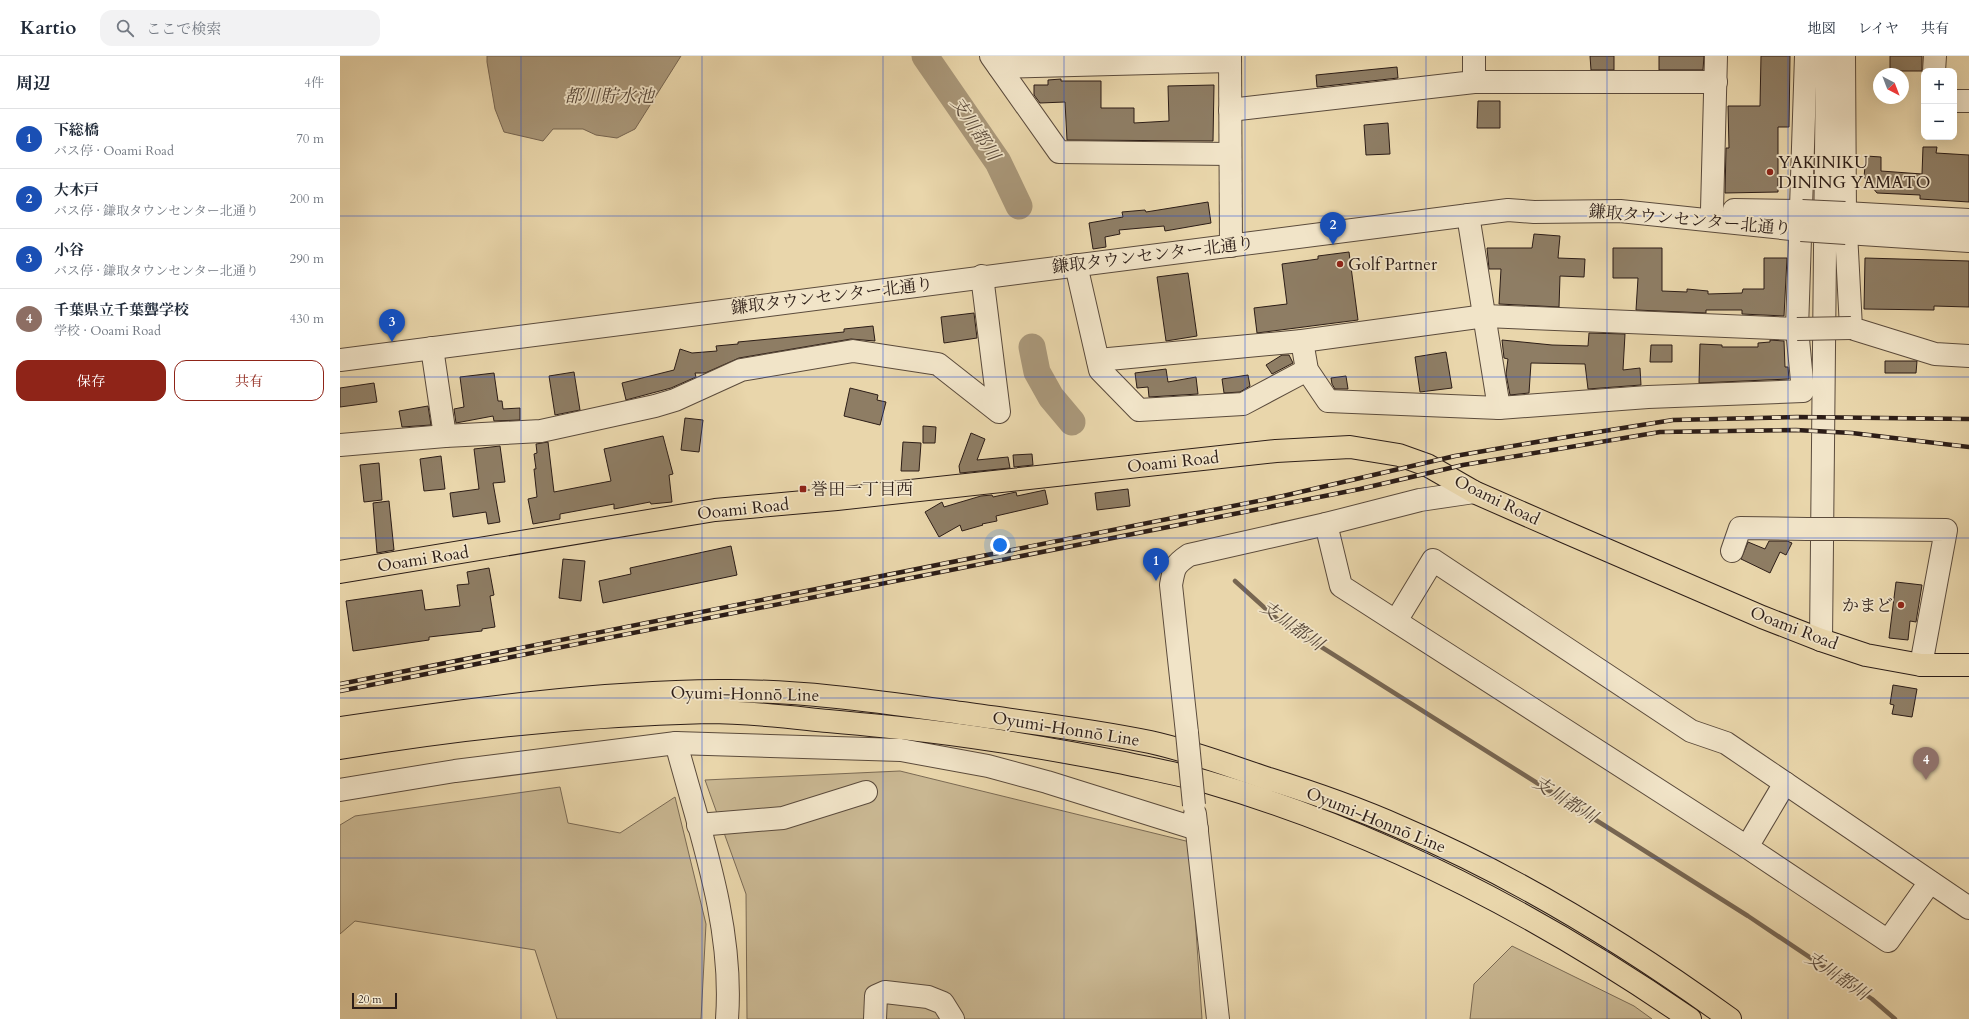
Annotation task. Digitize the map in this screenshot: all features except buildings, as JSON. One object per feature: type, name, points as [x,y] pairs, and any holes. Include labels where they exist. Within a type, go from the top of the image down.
[{"type":"main road","name":"Ooami Road","points":[[340,572],[715,510],[1318,448],[1350,446],[1399,455],[1427,465],[1474,492],[1762,617],[1821,640],[1866,655],[1921,665],[1969,665]]},
{"type":"main road","name":"Oyumi-Honnō Line","points":[[340,728],[559,700],[669,692],[752,691],[845,697],[1100,733],[1151,743],[1204,756],[1332,799],[1402,827],[1483,867],[1616,942],[1730,1019]]},
{"type":"main road","name":"Oyumi-Honnō Line","points":[[340,748],[516,724],[608,717],[711,712],[770,714],[874,724],[1009,741],[1061,750],[1204,781],[1283,806],[1382,846],[1513,908],[1590,953],[1690,1019]]},
{"type":"street","points":[[1474,56],[1474,82]]},
{"type":"street","points":[[1712,210],[1716,56]]},
{"type":"street","points":[[1302,341],[1307,370],[1328,401],[1499,408],[1648,397],[1803,391],[1798,329],[1806,56]]},
{"type":"street","points":[[1934,56],[1934,68]]},
{"type":"street","points":[[1831,58],[1846,223],[1851,328]]},
{"type":"street","points":[[1821,640],[1831,58]]},
{"type":"street","points":[[995,62],[1230,59],[1231,246]]},
{"type":"street","points":[[995,62],[1059,152],[1230,154]]},
{"type":"street","points":[[1230,110],[1474,82],[1716,82]]},
{"type":"street","points":[[1957,101],[1969,101]]},
{"type":"street","points":[[1508,210],[1535,204],[1578,200],[1634,202],[1801,220]]},
{"type":"street","name":"鎌取タウンセンター北通り","points":[[340,360],[982,276],[1231,246],[1508,210],[1534,212],[1620,211],[1846,223],[1969,241]]},
{"type":"street","points":[[1468,215],[1499,408]]},
{"type":"street","name":"鎌取タウンセンター北通り","points":[[1846,223],[1969,220]]},
{"type":"street","points":[[1076,265],[1100,370],[1139,410],[1243,404],[1307,370]]},
{"type":"street","points":[[340,445],[445,436],[541,431],[655,406],[675,400],[741,370],[854,351],[938,364],[999,412],[982,276]]},
{"type":"street","points":[[1098,360],[1302,341],[1485,316],[1798,329],[1851,328],[1935,354],[1969,356]]},
{"type":"street","points":[[432,348],[445,436]]},
{"type":"street","points":[[1218,1019],[1171,584],[1174,569],[1178,562],[1189,555],[1326,524],[1420,500],[1474,492]]},
{"type":"street","points":[[1326,524],[1341,586],[1746,847],[1888,941],[1930,882]]},
{"type":"street","points":[[1732,551],[1740,528],[1946,530],[1921,665]]},
{"type":"street","points":[[1396,621],[1433,560],[1691,731],[1726,743],[1969,908]]},
{"type":"street","points":[[340,790],[455,771],[676,743],[901,750],[988,766],[1047,782],[1197,829]]},
{"type":"street","points":[[676,743],[720,907],[726,952],[729,995],[727,1019]]},
{"type":"street","points":[[1746,847],[1785,783]]},
{"type":"street","points":[[698,825],[783,818],[866,792]]},
{"type":"street","points":[[875,1019],[876,996],[885,992],[928,997],[943,1003],[953,1019]]},
{"type":"shaded area","points":[[900,771],[1190,842],[1202,1019],[747,1019],[746,894],[705,780]]},
{"type":"shaded area","points":[[560,787],[568,823],[620,833],[675,797],[706,924],[701,1019],[557,1019],[535,950],[355,921],[340,934],[340,825],[355,816]]},
{"type":"shaded area","points":[[1512,946],[1634,1006],[1652,1019],[1470,1019],[1474,984]]},
{"type":"water","name":"都川貯水池","points":[[487,56],[681,56],[635,129],[617,138],[596,135],[583,129],[553,129],[543,141],[504,132],[495,109]]},
{"type":"waterway","name":"支川都川","points":[[925,56],[998,162],[1019,206]]},
{"type":"waterway","name":"支川都川","points":[[1032,347],[1037,372],[1051,397],[1072,422]]},
{"type":"waterway","name":"支川都川","points":[[1235,581],[1277,619],[1748,916],[1872,999],[1895,1019]]},
{"type":"railway","points":[[340,684],[1283,496],[1455,456],[1554,439],[1673,420],[1797,417],[1969,419]]},
{"type":"railway","points":[[340,691],[1360,489],[1463,465],[1660,432],[1796,430],[1852,433],[1969,447]]},
{"type":"place","name":"YAKINIKU DINING YAMATO","points":[[1770,172]]},
{"type":"place","name":"大木戸","points":[[1333,245]]},
{"type":"place","name":"Golf Partner","points":[[1340,264]]},
{"type":"place","name":"小谷","points":[[392,342]]},
{"type":"place","name":"誉田一丁目西","points":[[803,489]]},
{"type":"place","name":"下総橋","points":[[1156,581]]},
{"type":"place","name":"かまど","points":[[1901,605]]},
{"type":"place","name":"千葉県立千葉聾学校","points":[[1926,780]]}]
